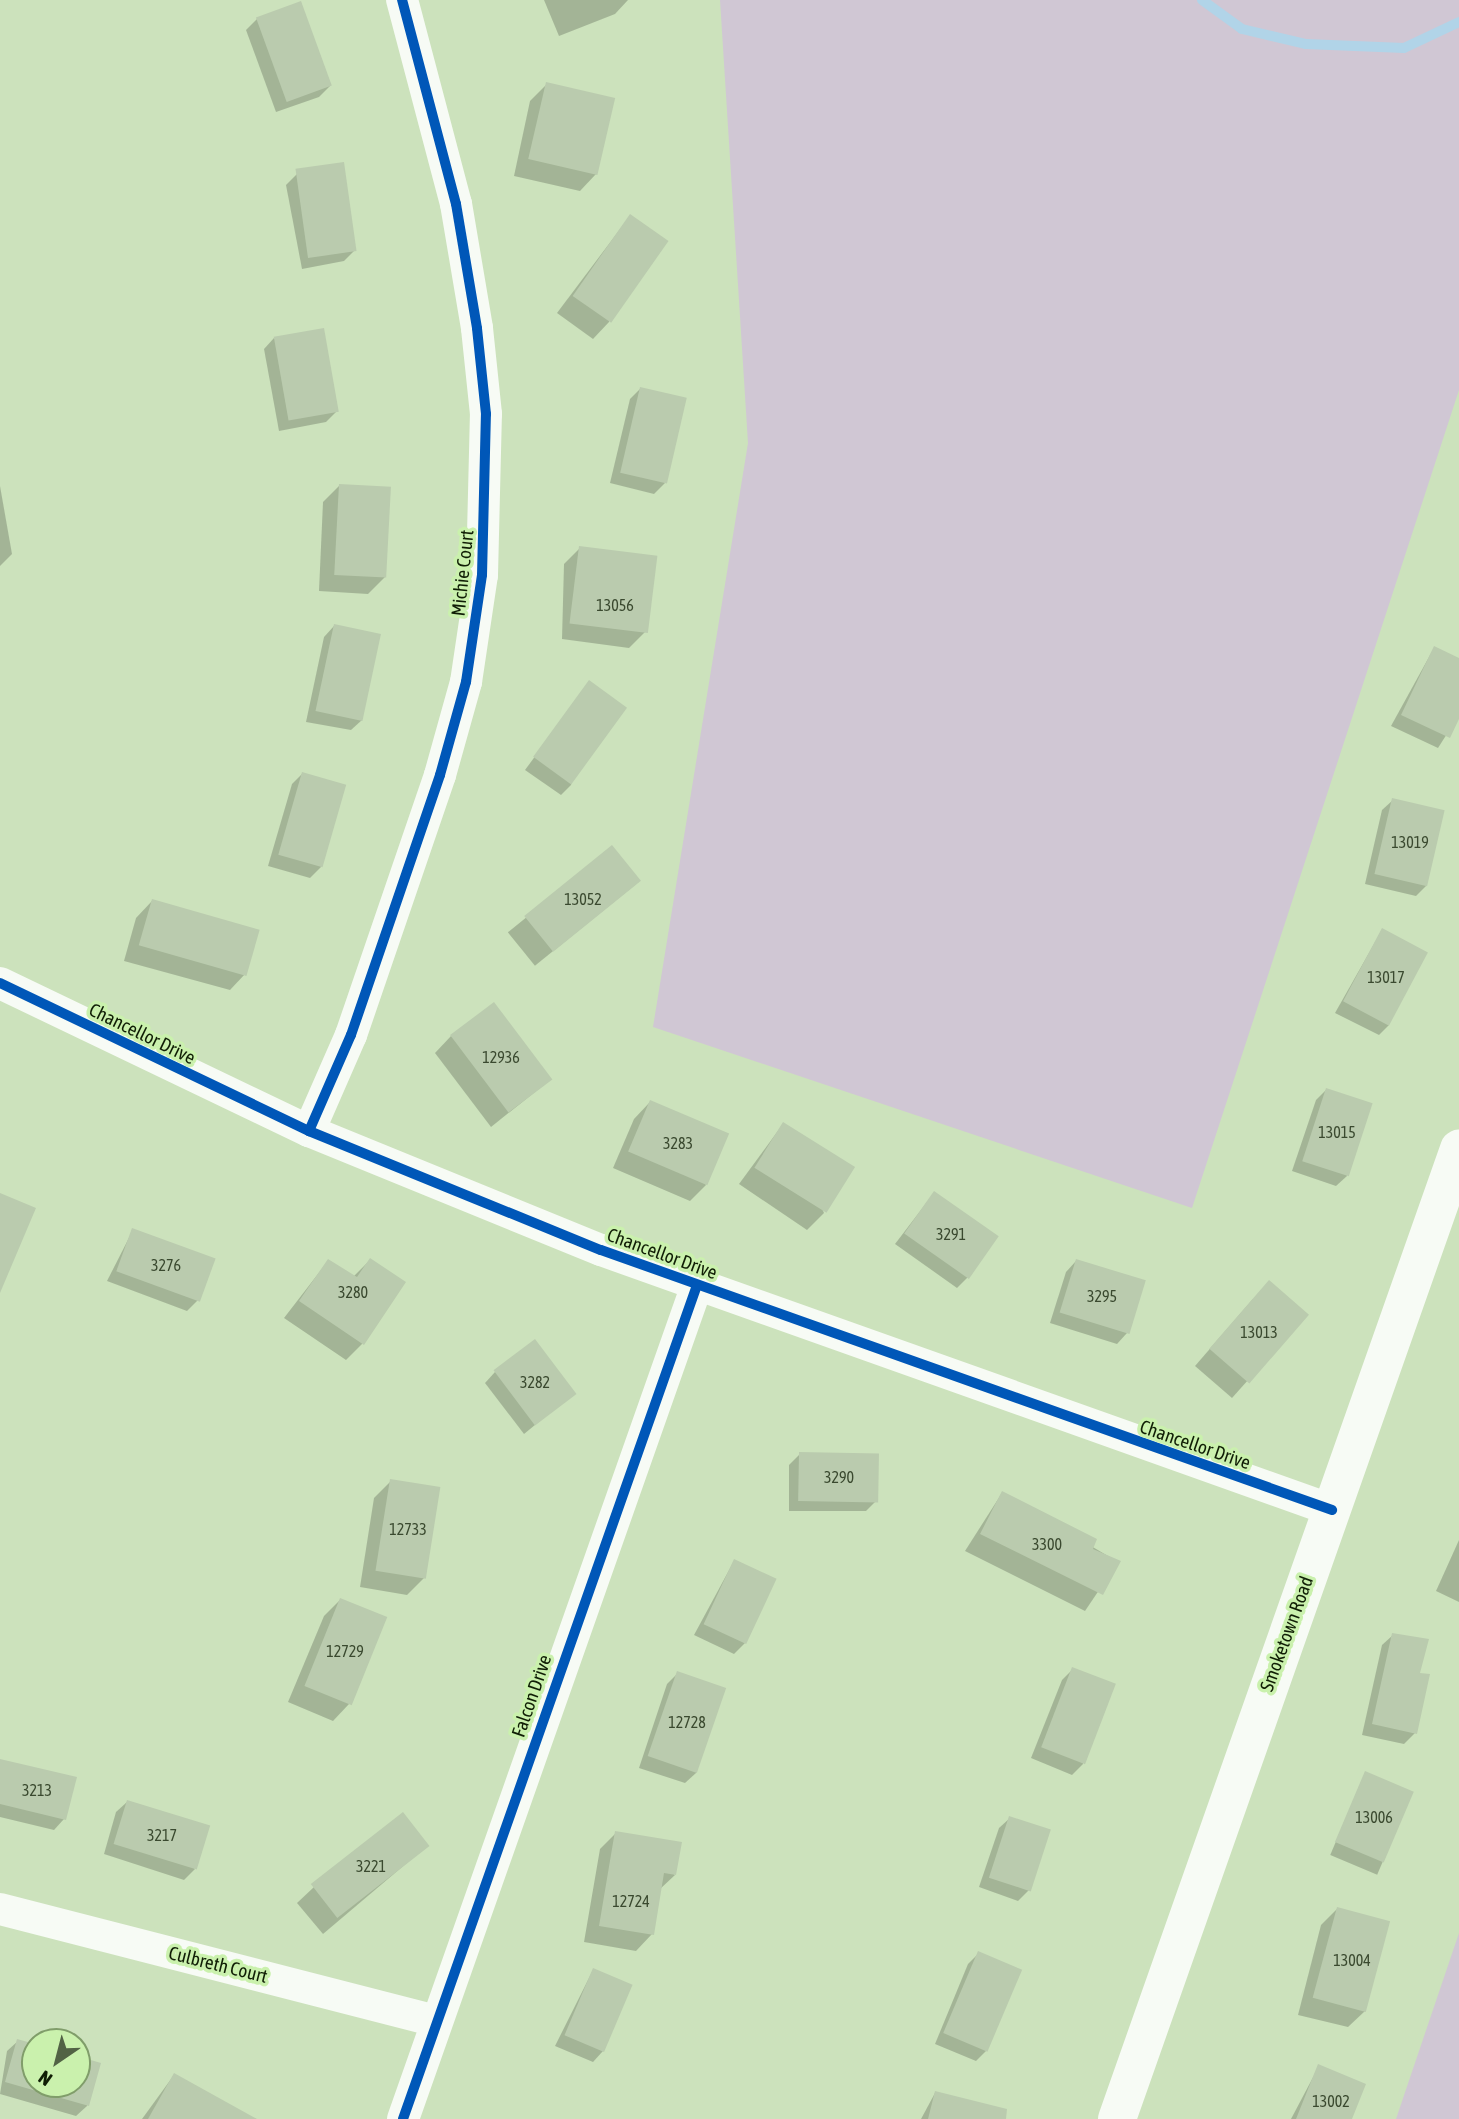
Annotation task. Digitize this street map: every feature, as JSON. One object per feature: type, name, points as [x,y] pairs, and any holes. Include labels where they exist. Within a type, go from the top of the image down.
[{"type":"main road","name":"Smoketown Road","points":[[1117,2119],[1459,1149]]},
{"type":"street","name":"Michie Court","points":[[309,1131],[351,1035],[440,775],[466,682],[482,575],[486,414],[477,328],[456,204],[402,0]]},
{"type":"street","name":"Chancellor Drive","points":[[0,983],[309,1131],[697,1285],[1332,1510]]},
{"type":"street","name":"Falcon Drive","points":[[403,2119],[697,1285]]},
{"type":"street","name":"Culbreth Court","points":[[0,1909],[436,2021]]},
{"type":"shaded area","points":[[720,0],[1459,0],[1459,390],[1192,1208],[653,1027],[748,443]]},
{"type":"shaded area","points":[[1459,1933],[1459,2119],[1396,2119]]},
{"type":"building","points":[[301,1],[332,86],[287,102],[256,17]]},
{"type":"building","points":[[546,82],[615,98],[597,175],[528,159]]},
{"type":"building","points":[[344,162],[357,251],[308,258],[295,169]]},
{"type":"building","points":[[630,214],[669,241],[611,323],[573,296]]},
{"type":"building","points":[[324,328],[339,412],[289,421],[274,337]]},
{"type":"building","points":[[640,387],[687,398],[667,484],[620,473]]},
{"type":"building","points":[[339,484],[391,487],[386,578],[334,575]]},
{"type":"building","points":[[579,546],[657,556],[648,633],[569,623]]},
{"type":"building","points":[[334,624],[381,634],[362,721],[315,711]]},
{"type":"building","points":[[1434,646],[1459,658],[1459,719],[1450,738],[1401,715]]},
{"type":"building","points":[[589,680],[627,708],[571,784],[533,757]]},
{"type":"building","points":[[302,772],[346,785],[323,867],[278,855]]},
{"type":"building","points":[[1392,798],[1445,810],[1427,886],[1374,874]]},
{"type":"building","points":[[612,845],[641,881],[553,952],[524,916]]},
{"type":"building","points":[[152,899],[260,930],[246,976],[139,945]]},
{"type":"building","points":[[1382,928],[1428,952],[1389,1026],[1343,1001]]},
{"type":"building","points":[[494,1002],[552,1079],[508,1113],[450,1035]]},
{"type":"building","points":[[1326,1088],[1373,1103],[1349,1176],[1302,1161]]},
{"type":"building","points":[[650,1100],[729,1134],[707,1185],[628,1152]]},
{"type":"building","points":[[783,1122],[855,1167],[826,1213],[754,1168]]},
{"type":"building","points":[[934,1191],[999,1236],[969,1279],[904,1234]]},
{"type":"building","points":[[0,1193],[36,1208],[0,1293]]},
{"type":"building","points":[[132,1228],[216,1258],[200,1302],[116,1271]]},
{"type":"building","points":[[370,1258],[406,1282],[364,1345],[299,1301],[328,1259],[357,1277]]},
{"type":"building","points":[[1076,1259],[1146,1280],[1129,1334],[1060,1313]]},
{"type":"building","points":[[1269,1280],[1309,1315],[1249,1383],[1209,1349]]},
{"type":"building","points":[[535,1339],[577,1394],[535,1425],[493,1370]]},
{"type":"building","points":[[799,1452],[879,1453],[878,1502],[798,1501]]},
{"type":"building","points":[[390,1479],[440,1487],[426,1579],[375,1571]]},
{"type":"building","points":[[1002,1491],[1097,1539],[1093,1549],[1121,1561],[1103,1595],[980,1534]]},
{"type":"building","points":[[734,1559],[777,1579],[746,1644],[704,1624]]},
{"type":"building","points":[[340,1598],[387,1617],[352,1705],[304,1686]]},
{"type":"building","points":[[1392,1633],[1429,1639],[1420,1673],[1430,1674],[1417,1734],[1372,1724]]},
{"type":"building","points":[[1072,1667],[1116,1684],[1085,1764],[1041,1747]]},
{"type":"building","points":[[677,1671],[726,1688],[697,1773],[648,1756]]},
{"type":"building","points":[[0,1759],[77,1777],[66,1820],[0,1804]]},
{"type":"building","points":[[1365,1771],[1414,1792],[1384,1863],[1335,1842]]},
{"type":"building","points":[[127,1800],[210,1825],[197,1869],[114,1844]]},
{"type":"building","points":[[403,1812],[429,1846],[337,1918],[311,1884]]},
{"type":"building","points":[[1009,1816],[1051,1830],[1031,1891],[989,1878]]},
{"type":"building","points":[[615,1831],[682,1842],[676,1875],[664,1873],[654,1935],[599,1926]]},
{"type":"building","points":[[1337,1907],[1390,1921],[1366,2012],[1313,1998]]},
{"type":"building","points":[[978,1951],[1022,1970],[987,2052],[943,2033]]},
{"type":"building","points":[[593,1968],[633,1985],[604,2052],[564,2035]]},
{"type":"building","points":[[17,2039],[21,2040],[21,2087],[5,2082]]},
{"type":"building","points":[[91,2060],[101,2063],[89,2106],[61,2098],[91,2098]]},
{"type":"building","points":[[1318,2064],[1366,2084],[1352,2119],[1296,2119]]},
{"type":"building","points":[[174,2073],[257,2119],[148,2119]]},
{"type":"building","points":[[935,2091],[1007,2109],[1006,2119],[928,2119]]},
{"type":"waterway","points":[[1202,0],[1242,29],[1306,44],[1404,48],[1459,22]]},
{"type":"cycle path","points":[[309,1131],[351,1035],[440,775],[466,682],[482,575],[486,414],[477,328],[456,204],[402,0]]},
{"type":"cycle path","points":[[0,983],[309,1131],[601,1250],[1332,1510]]},
{"type":"cycle path","points":[[403,2119],[697,1285]]}]
